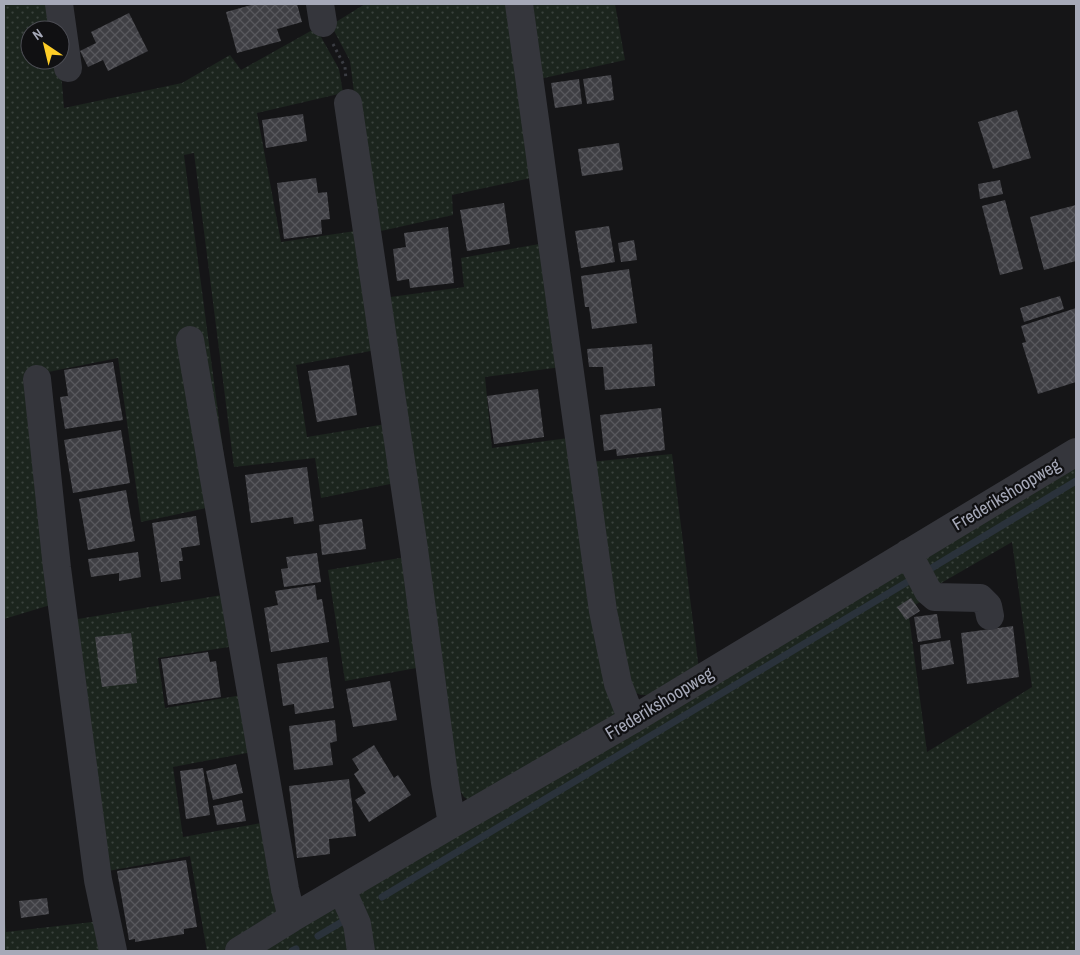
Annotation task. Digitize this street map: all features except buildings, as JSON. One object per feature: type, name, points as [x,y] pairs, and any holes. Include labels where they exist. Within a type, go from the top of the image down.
[{"type":"street","points":[[59,4],[61,20]]},
{"type":"street","points":[[518,4],[603,611],[618,684],[632,720]]},
{"type":"street","points":[[348,104],[414,549],[444,783],[452,824]]},
{"type":"street","points":[[190,340],[284,889],[292,918]]},
{"type":"street","points":[[37,379],[57,568],[98,880],[113,951]]},
{"type":"street","name":"Frederikshoopweg","points":[[240,951],[292,918],[632,720],[1076,452]]},
{"type":"street","points":[[908,553],[928,591],[935,597],[980,598],[988,606],[990,616]]},
{"type":"street","points":[[342,890],[357,924],[361,951]]},
{"type":"path","points":[[321,14],[345,67],[348,104]]},
{"type":"shaded area","points":[[4,4],[54,4],[56,20],[20,20],[20,70],[61,70],[64,108],[182,83],[230,55],[241,70],[316,28],[339,69],[343,93],[257,113],[281,242],[362,230],[381,349],[296,365],[307,437],[392,423],[400,482],[321,498],[315,458],[234,467],[194,153],[184,155],[230,503],[141,522],[118,358],[28,376],[57,603],[4,619]]},
{"type":"shaded area","points":[[365,4],[615,4],[625,60],[526,82],[540,176],[452,195],[453,215],[372,233],[350,61],[331,25]]},
{"type":"shaded area","points":[[545,243],[562,367],[485,377],[492,448],[576,437],[624,709],[470,801],[464,797],[447,769],[383,298],[464,287],[461,258]]},
{"type":"shaded area","points":[[672,454],[699,670],[649,695],[641,695],[629,690],[590,462]]},
{"type":"shaded area","points":[[1076,464],[1076,951],[368,951],[357,906],[359,894],[902,569],[922,601],[908,609],[927,752],[1032,687],[1012,542],[936,586],[921,566],[926,555]]},
{"type":"shaded area","points":[[406,557],[422,667],[345,681],[328,570]]},
{"type":"shaded area","points":[[234,593],[242,645],[158,658],[165,708],[248,694],[257,751],[173,767],[183,837],[267,822],[285,915],[222,951],[207,951],[190,856],[103,872],[72,620]]},
{"type":"shaded area","points":[[339,905],[355,951],[259,951]]},
{"type":"shaded area","points":[[4,907],[6,932],[101,921],[105,951],[4,951]]},
{"type":"waterway","points":[[930,569],[1076,481]]},
{"type":"waterway","points":[[382,897],[909,581]]},
{"type":"waterway","points":[[318,936],[345,920]]},
{"type":"waterway","points":[[292,951],[296,949]]}]
